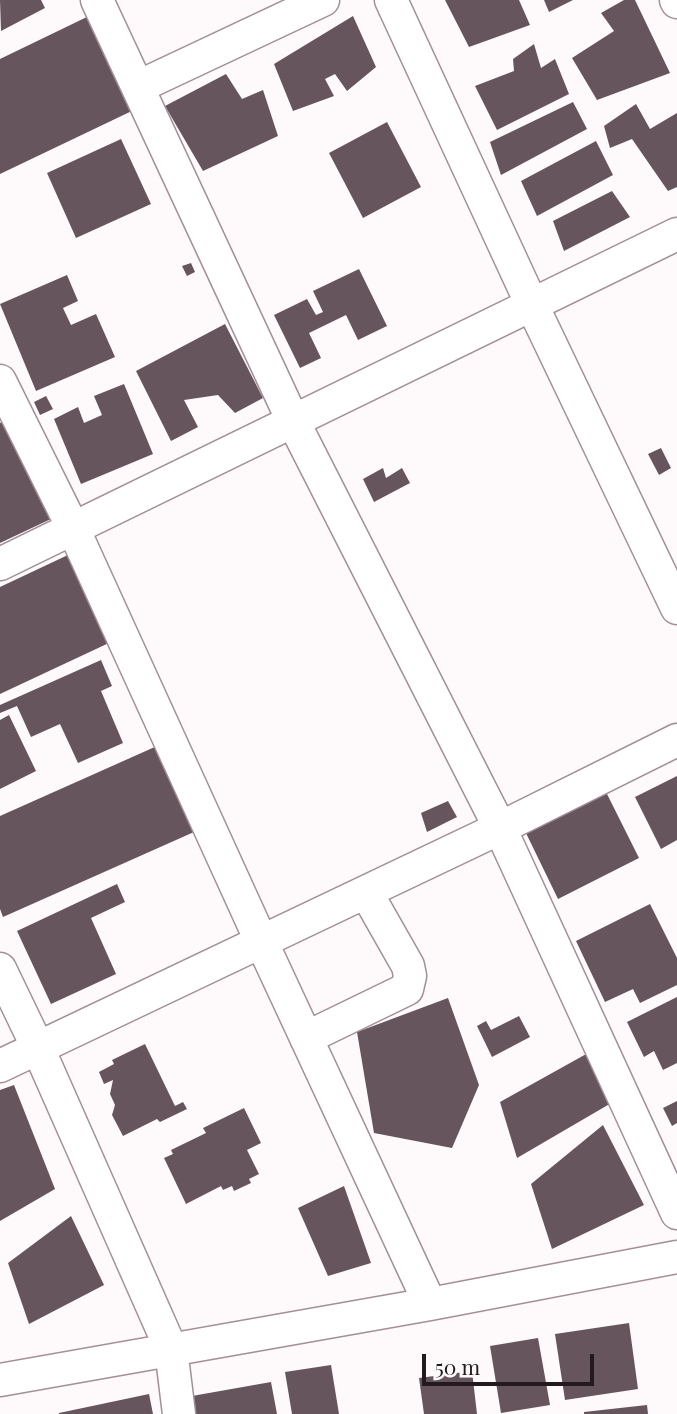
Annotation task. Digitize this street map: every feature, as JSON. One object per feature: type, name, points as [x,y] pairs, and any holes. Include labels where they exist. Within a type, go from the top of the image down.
[{"type":"street","points":[[97,0],[293,421],[500,828],[677,1213]]},
{"type":"street","points":[[138,87],[323,0]]},
{"type":"street","points":[[390,0],[677,608]]},
{"type":"street","points":[[0,564],[677,234]]},
{"type":"street","points":[[0,381],[73,528],[430,1304]]},
{"type":"street","points":[[0,1066],[262,943],[677,740]]},
{"type":"street","points":[[306,1038],[407,989],[410,983],[408,966],[366,892]]},
{"type":"street","points":[[0,970],[38,1048],[171,1349],[179,1414]]},
{"type":"street","points":[[0,1380],[677,1257]]},
{"type":"building","points":[[0,0],[41,0],[45,8],[1,31]]},
{"type":"building","points":[[445,0],[519,0],[530,25],[469,47]]},
{"type":"building","points":[[544,0],[573,0],[549,12]]},
{"type":"building","points":[[624,0],[635,0],[670,73],[597,100],[572,58],[614,31],[601,13]]},
{"type":"building","points":[[91,15],[136,109],[0,174],[0,59]]},
{"type":"building","points":[[353,16],[376,67],[347,91],[335,74],[325,79],[334,96],[293,111],[274,64]]},
{"type":"building","points":[[534,44],[541,68],[555,59],[569,94],[497,130],[475,86],[514,71],[513,59]]},
{"type":"building","points":[[226,74],[242,99],[263,90],[278,136],[203,171],[165,106]]},
{"type":"building","points":[[573,102],[587,129],[501,175],[490,142]]},
{"type":"building","points":[[636,104],[650,129],[677,113],[677,187],[668,191],[632,139],[610,148],[604,126]]},
{"type":"building","points":[[387,122],[421,187],[363,218],[329,153]]},
{"type":"building","points":[[121,139],[151,204],[76,238],[47,173]]},
{"type":"building","points":[[596,141],[613,175],[537,216],[521,181]]},
{"type":"building","points":[[612,191],[630,217],[564,251],[553,221]]},
{"type":"building","points":[[191,263],[195,272],[187,276],[182,266]]},
{"type":"building","points":[[359,269],[387,326],[358,340],[346,315],[309,333],[321,358],[300,368],[274,315],[307,299],[316,315],[323,312],[313,291]]},
{"type":"building","points":[[67,275],[78,301],[63,308],[71,325],[96,314],[115,357],[36,391],[0,304]]},
{"type":"building","points":[[225,324],[263,398],[235,413],[218,395],[184,400],[198,427],[171,441],[136,371]]},
{"type":"building","points":[[124,384],[153,454],[81,484],[54,419],[78,407],[84,423],[102,415],[94,396]]},
{"type":"building","points":[[46,396],[53,409],[40,415],[34,402]]},
{"type":"building","points":[[7,419],[53,518],[0,543],[0,423]]},
{"type":"building","points":[[661,448],[671,468],[659,475],[648,454]]},
{"type":"building","points":[[383,468],[386,478],[402,468],[410,483],[374,502],[363,479]]},
{"type":"building","points":[[70,554],[111,642],[0,694],[0,587]]},
{"type":"building","points":[[101,660],[112,686],[101,691],[123,743],[78,763],[60,724],[31,737],[17,706],[0,713],[0,705]]},
{"type":"building","points":[[9,715],[36,771],[0,789],[0,720]]},
{"type":"building","points":[[157,746],[194,832],[3,917],[0,909],[0,816]]},
{"type":"building","points":[[677,776],[677,840],[661,849],[635,797]]},
{"type":"building","points":[[605,790],[639,858],[558,899],[525,831]]},
{"type":"building","points":[[448,801],[457,817],[427,832],[421,813]]},
{"type":"building","points":[[117,884],[125,902],[91,918],[116,974],[51,1004],[17,931]]},
{"type":"building","points":[[650,904],[677,958],[677,985],[640,1003],[633,989],[605,1002],[576,941]]},
{"type":"building","points":[[677,997],[677,1063],[663,1070],[654,1051],[644,1057],[627,1022]]},
{"type":"building","points":[[448,998],[479,1085],[452,1148],[374,1133],[357,1032]]},
{"type":"building","points":[[519,1016],[530,1037],[492,1057],[477,1026],[486,1021],[491,1030]]},
{"type":"building","points":[[145,1044],[175,1106],[183,1102],[187,1109],[160,1122],[157,1119],[123,1136],[112,1115],[115,1105],[110,1094],[113,1080],[104,1084],[99,1072],[114,1064],[112,1060]]},
{"type":"building","points":[[588,1053],[613,1102],[517,1158],[500,1102]]},
{"type":"building","points":[[14,1085],[55,1189],[0,1221],[0,1090]]},
{"type":"building","points":[[677,1101],[677,1123],[672,1126],[663,1108]]},
{"type":"building","points":[[244,1108],[261,1143],[247,1150],[259,1174],[249,1179],[251,1183],[234,1191],[232,1186],[223,1190],[221,1186],[186,1204],[164,1158],[173,1154],[171,1150],[206,1133],[203,1128]]},
{"type":"building","points":[[603,1125],[644,1205],[552,1249],[531,1184]]},
{"type":"building","points":[[344,1186],[371,1263],[328,1276],[298,1208]]},
{"type":"building","points":[[71,1216],[104,1285],[29,1324],[8,1263]]},
{"type":"building","points":[[629,1323],[638,1389],[565,1400],[555,1334]]},
{"type":"building","points":[[538,1338],[550,1405],[501,1413],[490,1346]]},
{"type":"building","points":[[331,1365],[339,1414],[292,1414],[285,1372]]},
{"type":"building","points":[[472,1371],[477,1414],[424,1414],[419,1378]]},
{"type":"building","points":[[271,1382],[277,1414],[195,1414],[192,1396]]},
{"type":"building","points":[[149,1394],[153,1414],[59,1414],[59,1413]]},
{"type":"building","points":[[647,1405],[648,1414],[584,1414],[584,1412]]}]
